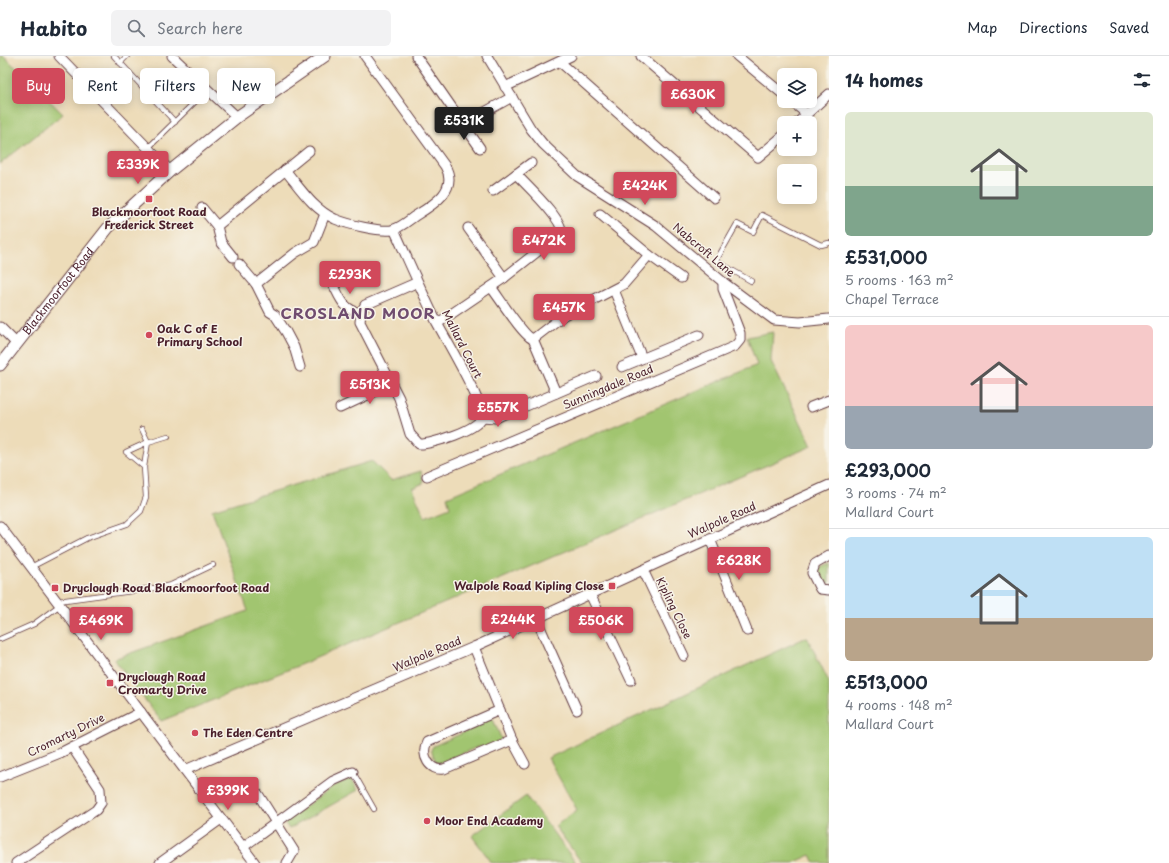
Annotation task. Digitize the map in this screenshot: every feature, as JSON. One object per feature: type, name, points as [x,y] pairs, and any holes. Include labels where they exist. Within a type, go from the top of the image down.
[{"type":"street","points":[[59,56],[170,171]]},
{"type":"street","points":[[172,56],[185,68]]},
{"type":"street","name":"Blackmoorfoot Road","points":[[0,365],[108,228],[170,171],[237,116],[325,56]]},
{"type":"street","points":[[285,170],[313,203],[325,214],[343,222],[386,230],[394,229],[442,197],[448,187],[449,174],[445,166],[365,56]]},
{"type":"street","points":[[416,56],[465,123],[480,148]]},
{"type":"street","points":[[505,87],[571,56]]},
{"type":"street","points":[[641,56],[758,157],[777,141]]},
{"type":"street","points":[[737,56],[777,89]]},
{"type":"street","name":"Nabcroft Lane","points":[[490,57],[505,87],[535,134],[577,176],[656,226],[723,282],[774,320],[800,322],[829,319]]},
{"type":"street","points":[[560,62],[714,198]]},
{"type":"street","points":[[209,90],[237,116]]},
{"type":"street","points":[[800,108],[807,114],[829,94]]},
{"type":"street","points":[[465,123],[512,97]]},
{"type":"street","points":[[217,226],[309,151]]},
{"type":"street","points":[[493,191],[531,163]]},
{"type":"street","points":[[438,323],[504,278],[561,233],[562,229],[552,212],[516,174]]},
{"type":"street","points":[[202,208],[217,226],[221,242],[256,284],[270,312],[275,316],[286,332],[300,367]]},
{"type":"street","points":[[256,284],[295,253],[314,242],[325,214]]},
{"type":"street","points":[[600,214],[649,255],[681,278]]},
{"type":"street","points":[[468,228],[504,278]]},
{"type":"street","name":"Mallard Court","points":[[394,229],[438,323],[478,400],[482,417]]},
{"type":"street","points":[[533,339],[564,315],[624,284],[636,273],[649,255]]},
{"type":"street","points":[[418,282],[365,305],[361,313],[360,322],[404,411],[406,425],[410,434],[419,444],[426,445],[459,434],[477,424],[482,417],[496,418],[511,411]]},
{"type":"street","name":"Sunningdale Road","points":[[427,476],[735,346],[740,340],[740,333],[723,289],[723,282]]},
{"type":"street","points":[[334,286],[344,306],[352,312],[361,313]]},
{"type":"street","points":[[491,287],[526,334],[533,339],[556,393]]},
{"type":"street","points":[[614,290],[642,358]]},
{"type":"street","points":[[0,327],[16,343]]},
{"type":"street","points":[[622,367],[698,335]]},
{"type":"street","points":[[526,406],[596,376]]},
{"type":"street","points":[[340,408],[391,384]]},
{"type":"street","points":[[811,408],[829,400]]},
{"type":"street","name":"Walpole Road","points":[[185,770],[474,647],[829,485]]},
{"type":"street","points":[[0,526],[255,863]]},
{"type":"street","points":[[710,539],[747,632]]},
{"type":"street","points":[[829,556],[815,564],[812,573],[820,589],[829,590]]},
{"type":"street","name":"Kipling Close","points":[[643,570],[684,656]]},
{"type":"street","points":[[590,594],[631,680]]},
{"type":"street","points":[[536,618],[577,710]]},
{"type":"street","points":[[474,647],[512,740],[525,764]]},
{"type":"street","points":[[500,710],[427,742],[424,751],[429,764],[432,768],[439,770],[444,769],[512,740]]},
{"type":"street","name":"Cromarty Drive","points":[[0,777],[32,765],[72,747],[141,712]]},
{"type":"street","points":[[16,863],[96,810],[101,803],[100,789],[72,747]]},
{"type":"street","points":[[243,847],[333,782],[353,772]]},
{"type":"street","points":[[258,794],[294,851],[287,863]]},
{"type":"street","points":[[160,863],[221,819]]},
{"type":"lane","points":[[114,56],[175,122]]},
{"type":"lane","points":[[120,63],[127,56]]},
{"type":"lane","points":[[148,148],[193,104]]},
{"type":"lane","points":[[751,281],[716,261],[737,224],[753,232],[762,215],[821,245],[829,243]]},
{"type":"lane","points":[[31,567],[87,538],[127,524],[141,511],[146,497],[144,467],[148,442],[142,429]]},
{"type":"lane","points":[[144,467],[126,452],[148,442],[168,436]]},
{"type":"lane","points":[[0,639],[34,624],[59,603],[171,585],[212,566]]},
{"type":"lane","points":[[353,772],[374,809]]},
{"type":"green space","points":[[0,56],[4,56],[16,68],[12,68],[12,104],[53,104],[63,114],[0,164]]},
{"type":"green space","points":[[773,332],[771,361],[812,446],[295,667],[161,721],[114,659],[248,611],[212,510],[372,461],[391,480],[421,471],[424,483],[412,488],[425,517],[450,507],[447,497],[757,365],[747,337]]},
{"type":"green space","points":[[829,563],[829,583],[824,583],[818,571],[819,567]]},
{"type":"green space","points":[[807,637],[829,682],[829,863],[815,863],[811,855],[793,863],[582,863],[555,826],[577,810],[548,758]]},
{"type":"green space","points":[[492,717],[502,740],[485,747],[480,746],[439,763],[436,762],[431,750],[433,746],[474,728],[475,723]]},
{"type":"green space","points":[[352,779],[358,790],[289,829],[284,822],[336,784]]},
{"type":"green space","points":[[526,796],[576,863],[492,863],[472,836]]},
{"type":"place","name":"Blackmoorfoot Road Frederick Street","points":[[149,199]]},
{"type":"place","name":"Oak C of E Primary School","points":[[149,335]]},
{"type":"place","name":"Walpole Road Kipling Close","points":[[612,586]]},
{"type":"place","name":"Dryclough Road Blackmoorfoot Road","points":[[55,588]]},
{"type":"place","name":"Dryclough Road Cromarty Drive","points":[[110,683]]},
{"type":"place","name":"The Eden Centre","points":[[195,733]]},
{"type":"place","name":"Moor End Academy","points":[[427,821]]},
{"type":"district","name":"CROSLAND MOOR","points":[[358,314]]}]
